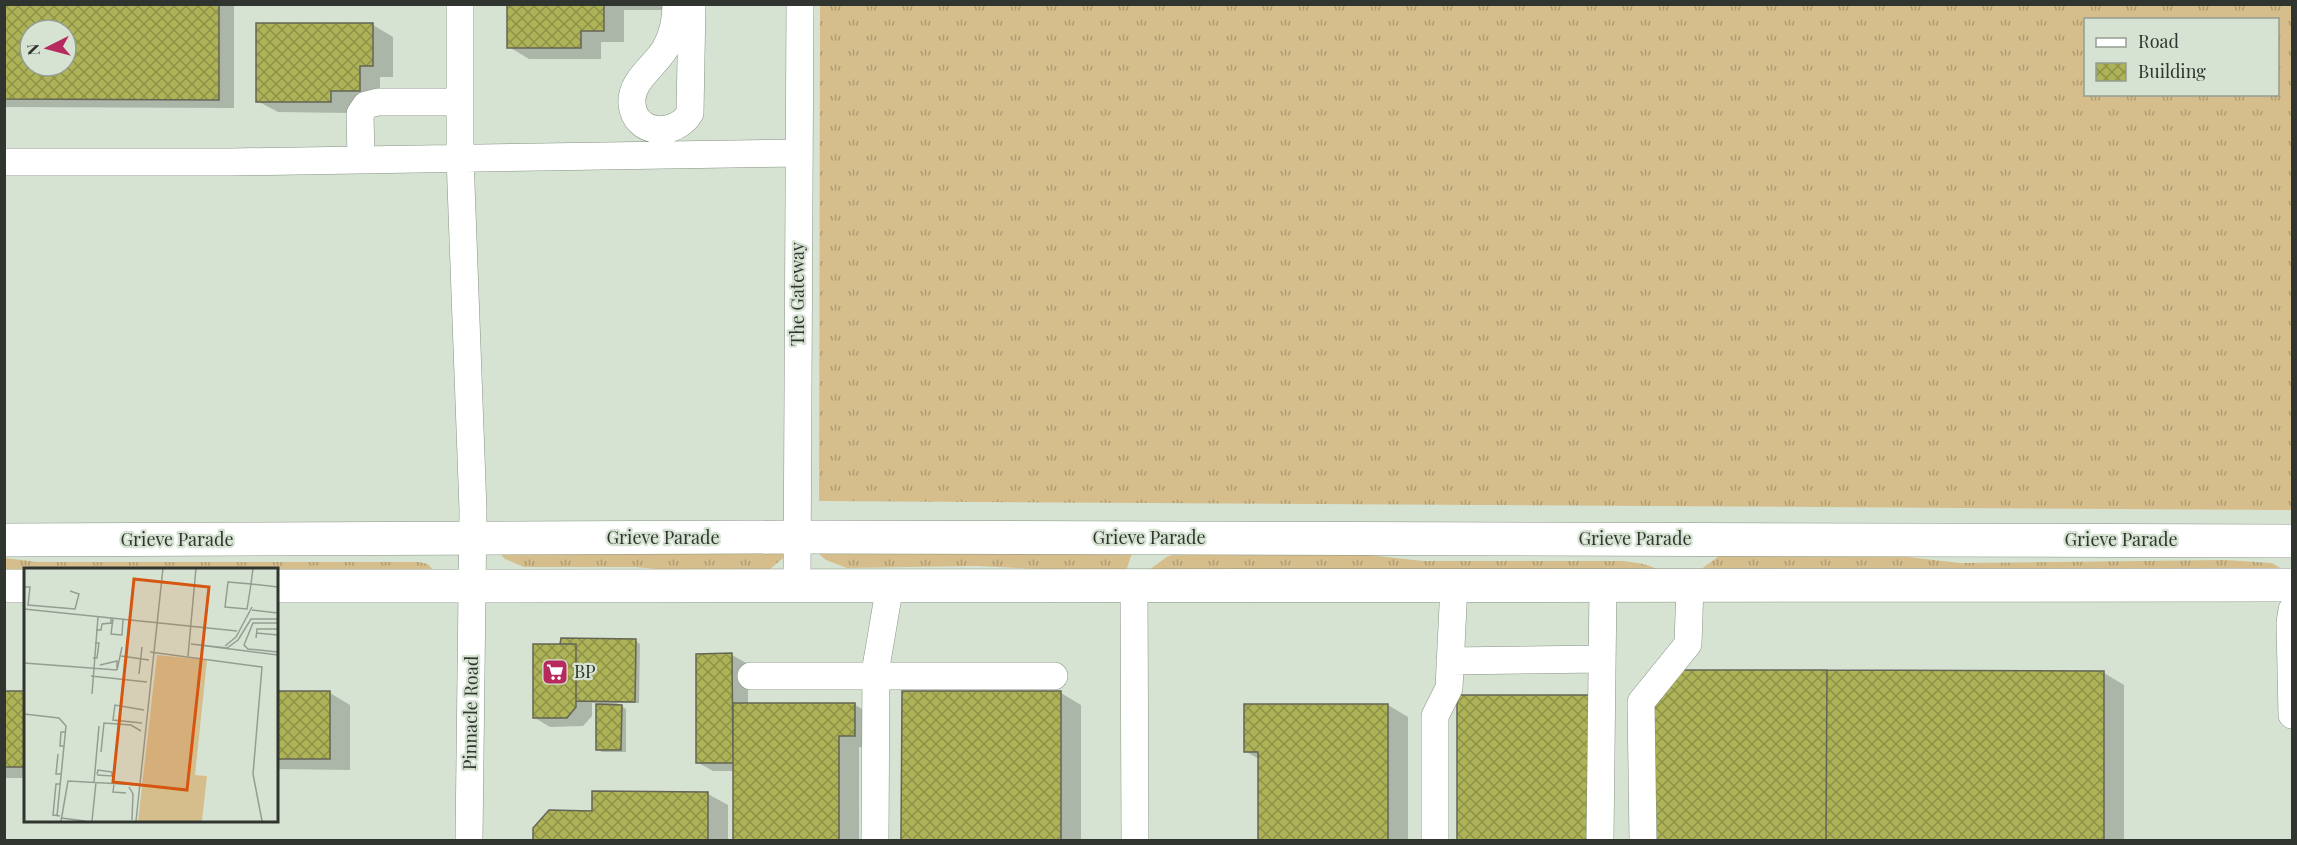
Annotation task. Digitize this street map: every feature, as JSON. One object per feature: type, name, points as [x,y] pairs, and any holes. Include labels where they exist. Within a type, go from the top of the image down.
[{"type":"main road","name":"Grieve Parade","points":[[4,540],[796,537],[2292,541]]},
{"type":"main road","points":[[278,586],[2292,585]]},
{"type":"main road","points":[[4,586],[24,586]]},
{"type":"street","name":"Pinnacle Road","points":[[460,4],[460,157],[472,540],[469,840]]},
{"type":"street","points":[[676,4],[674,30],[665,49],[632,94],[635,114],[653,130],[677,128],[690,113],[692,4]]},
{"type":"street","name":"The Gateway","points":[[797,585],[800,4]]},
{"type":"street","points":[[361,159],[360,114],[366,105],[378,102],[460,102]]},
{"type":"street","points":[[4,162],[798,153]]},
{"type":"street","points":[[875,840],[876,677],[890,585]]},
{"type":"street","points":[[1134,585],[1135,840]]},
{"type":"street","points":[[1435,840],[1436,716],[1449,688],[1454,585]]},
{"type":"street","points":[[1643,840],[1641,702],[1688,644],[1690,585]]},
{"type":"street","points":[[1600,840],[1603,586]]},
{"type":"street","points":[[2292,610],[2292,715]]},
{"type":"street","points":[[1450,661],[1602,659]]},
{"type":"street","points":[[751,676],[1054,676]]},
{"type":"green space","points":[[820,5],[2292,5],[2292,510],[819,501]]},
{"type":"green space","points":[[1133,550],[1124,577],[1060,570],[977,566],[847,568],[826,560],[819,554],[823,551]]},
{"type":"green space","points":[[505,552],[783,553],[783,558],[768,571],[732,576],[635,567],[524,567],[505,559],[501,555]]},
{"type":"green space","points":[[1186,552],[1340,552],[1423,561],[1623,561],[1650,566],[1664,574],[1149,570],[1168,556]]},
{"type":"green space","points":[[1874,553],[1960,563],[2225,560],[2272,563],[2284,570],[1700,570],[1719,556]]},
{"type":"green space","points":[[5,558],[38,562],[419,562],[428,564],[435,572],[278,577],[278,568],[24,568],[24,578],[5,578]]},
{"type":"building","points":[[4,4],[219,4],[219,100],[4,99]]},
{"type":"building","points":[[507,4],[604,4],[604,31],[581,31],[581,48],[507,48]]},
{"type":"building","points":[[256,23],[373,23],[373,66],[360,66],[360,91],[331,91],[331,102],[256,102]]},
{"type":"building","points":[[561,638],[636,639],[635,702],[576,701],[576,644],[560,644]]},
{"type":"building","name":"BP","points":[[533,644],[576,644],[576,707],[567,718],[533,718]]},
{"type":"building","points":[[732,653],[733,763],[696,763],[696,654]]},
{"type":"building","points":[[1682,670],[1827,670],[1826,840],[1650,840],[1650,706]]},
{"type":"building","points":[[1827,670],[2104,671],[2104,840],[1826,840]]},
{"type":"building","points":[[4,691],[24,691],[24,767],[4,767]]},
{"type":"building","points":[[278,691],[330,691],[330,759],[278,759]]},
{"type":"building","points":[[902,691],[1061,691],[1061,840],[901,840]]},
{"type":"building","points":[[1457,695],[1592,695],[1593,840],[1457,840]]},
{"type":"building","points":[[733,703],[855,703],[855,736],[839,736],[839,840],[733,840]]},
{"type":"building","points":[[596,704],[622,705],[621,750],[596,750]]},
{"type":"building","points":[[1244,704],[1388,704],[1388,840],[1258,840],[1258,752],[1244,752]]},
{"type":"building","points":[[592,791],[708,792],[708,840],[533,840],[533,828],[549,810],[592,811]]},
{"type":"place","name":"BP","points":[[555,672]]}]
